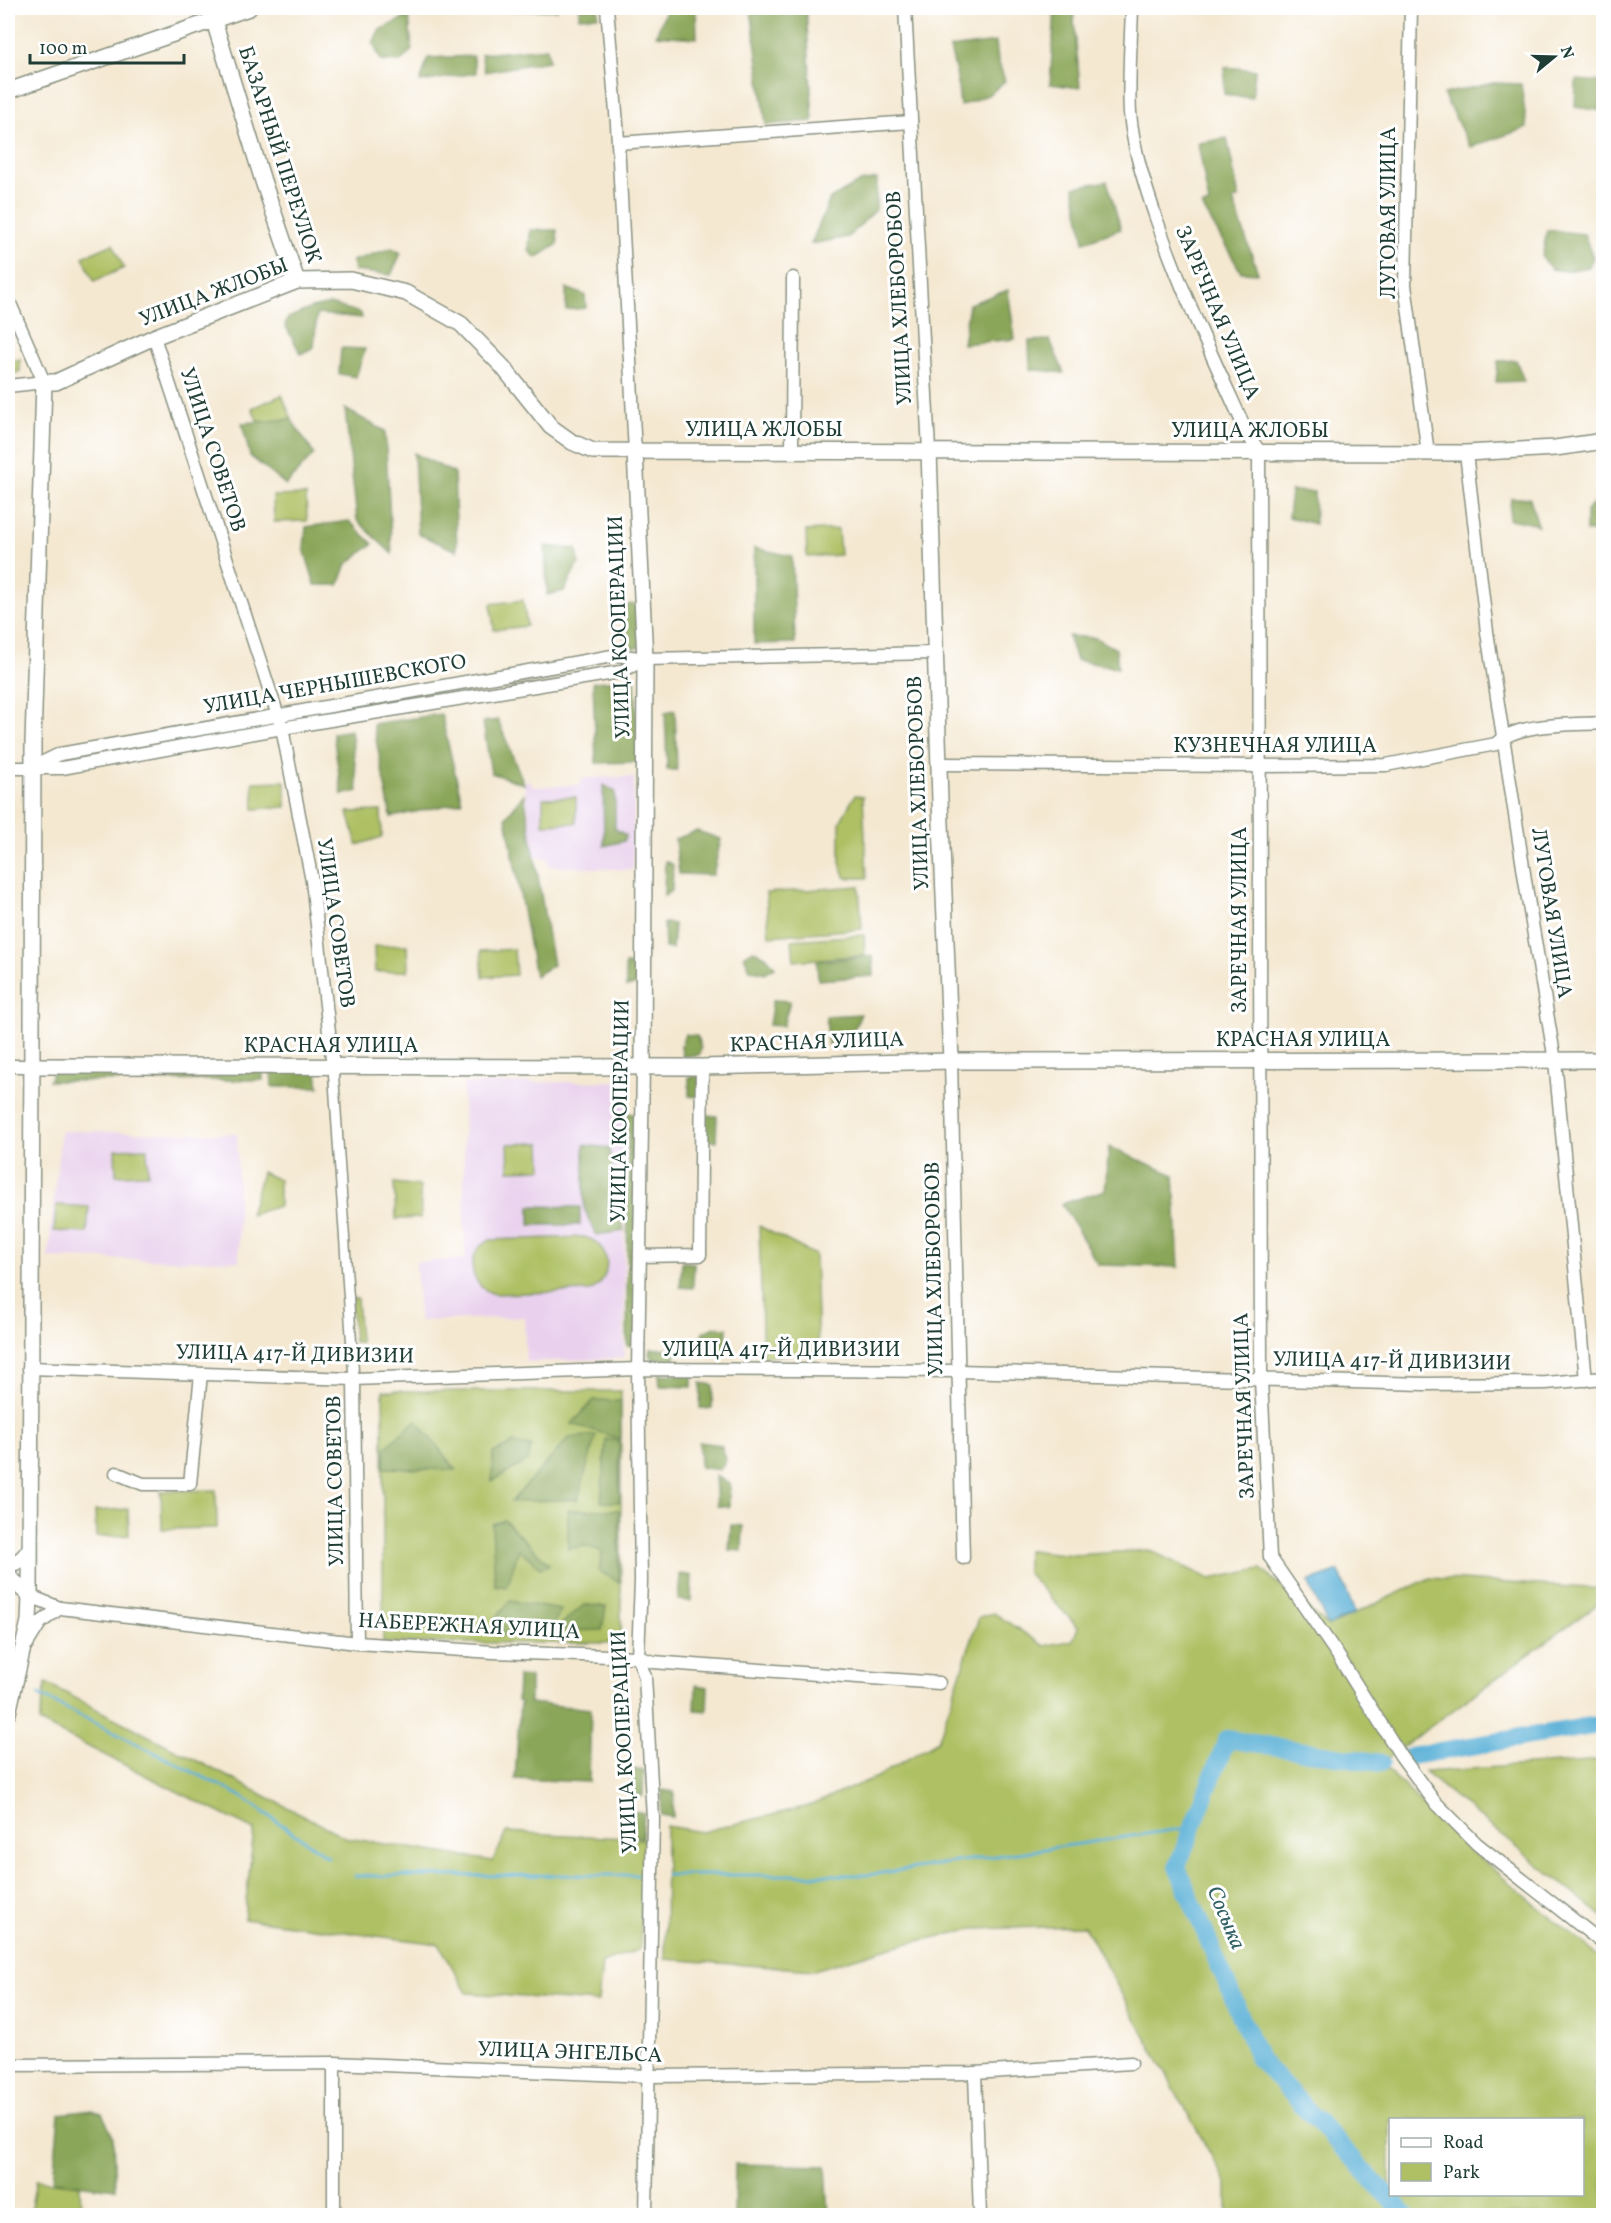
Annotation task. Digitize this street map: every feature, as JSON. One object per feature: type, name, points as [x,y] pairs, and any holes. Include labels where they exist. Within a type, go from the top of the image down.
[{"type":"street","points":[[8,91],[212,14],[249,8]]},
{"type":"street","name":"УЛИЦА КООПЕРАЦИИ","points":[[607,8],[618,143],[645,659],[643,1068],[638,1369],[641,1537],[638,1657],[645,1677],[653,1818],[646,2216]]},
{"type":"street","name":"УЛИЦА ХЛЕБОРОБОВ","points":[[905,8],[929,450],[951,1060],[963,1558]]},
{"type":"street","name":"ЗАРЕЧНАЯ УЛИЦА","points":[[1132,8],[1130,113],[1135,147],[1144,180],[1165,244],[1198,325],[1248,435],[1259,452],[1261,1380],[1270,1557],[1401,1756],[1434,1801],[1477,1844],[1604,1944]]},
{"type":"street","name":"ЛУГОВАЯ УЛИЦА","points":[[1411,8],[1405,285],[1428,453]]},
{"type":"street","name":"БАЗАРНЫЙ ПЕРЕУЛОК","points":[[212,14],[263,181],[297,280]]},
{"type":"street","points":[[618,143],[911,122]]},
{"type":"street","points":[[792,451],[793,278]]},
{"type":"street","name":"УЛИЦА ЖЛОБЫ","points":[[8,386],[56,382],[154,337],[297,280],[351,280],[406,293],[461,324],[502,366],[551,427],[572,442],[593,451],[1466,453],[1555,448],[1604,441]]},
{"type":"street","points":[[8,299],[44,382],[33,767],[29,1368],[30,1596],[29,1621],[8,1713]]},
{"type":"street","name":"УЛИЦА СОВЕТОВ","points":[[154,337],[282,728],[312,881],[333,1067],[354,1379],[357,1643]]},
{"type":"street","name":"ЛУГОВАЯ УЛИЦА","points":[[1466,453],[1503,735],[1555,1061],[1586,1380]]},
{"type":"street","name":"УЛИЦА ЧЕРНЫШЕВСКОГО","points":[[33,767],[60,754],[618,655],[645,659],[935,653]]},
{"type":"street","name":"УЛИЦА ЧЕРНЫШЕВСКОГО","points":[[8,768],[62,768],[282,728],[620,672],[645,659]]},
{"type":"street","name":"КУЗНЕЧНАЯ УЛИЦА","points":[[939,764],[1386,765],[1496,744],[1503,735],[1532,728],[1604,723]]},
{"type":"street","name":"КРАСНАЯ УЛИЦА","points":[[31,1066],[643,1068],[951,1060],[1604,1060]]},
{"type":"street","points":[[8,1066],[31,1066]]},
{"type":"street","points":[[640,1256],[700,1255],[702,1067]]},
{"type":"street","name":"УЛИЦА 417-Й ДИВИЗИИ","points":[[29,1368],[354,1379],[638,1369],[958,1371],[1436,1384],[1546,1383],[1604,1378]]},
{"type":"street","points":[[116,1473],[143,1484],[190,1484],[201,1374]]},
{"type":"street","points":[[8,1564],[23,1558],[29,1550]]},
{"type":"street","name":"НАБЕРЕЖНАЯ УЛИЦА","points":[[8,1576],[30,1596],[60,1608],[357,1643],[493,1652],[638,1657],[652,1662],[939,1683]]},
{"type":"street","points":[[22,1653],[40,1623],[60,1608]]},
{"type":"street","points":[[334,2063],[334,2216]]},
{"type":"street","name":"УЛИЦА ЭНГЕЛЬСА","points":[[8,2065],[334,2063],[649,2076],[975,2073],[1131,2063]]},
{"type":"street","points":[[975,2073],[980,2216]]},
{"type":"shaded area","points":[[634,777],[633,870],[549,866],[548,858],[535,857],[524,782],[529,780],[534,787],[579,785],[583,778]]},
{"type":"shaded area","points":[[625,1081],[624,1358],[526,1362],[524,1317],[419,1321],[416,1262],[465,1259],[463,1084]]},
{"type":"shaded area","points":[[61,1131],[237,1134],[239,1261],[48,1258]]},
{"type":"green space","points":[[490,8],[557,8],[557,10],[490,11]]},
{"type":"green space","points":[[579,8],[598,8],[598,16],[579,17]]},
{"type":"green space","points":[[667,8],[696,8],[697,38],[656,35]]},
{"type":"green space","points":[[806,8],[813,121],[766,125],[751,10]]},
{"type":"green space","points":[[1055,8],[1073,8],[1080,88],[1050,84]]},
{"type":"green space","points":[[409,16],[412,50],[400,62],[381,61],[373,43],[379,30]]},
{"type":"green space","points":[[996,42],[998,60],[1005,81],[990,94],[960,106],[957,78],[950,48]]},
{"type":"green space","points":[[547,48],[549,61],[485,72],[481,54]]},
{"type":"green space","points":[[473,56],[476,73],[420,82],[428,58]]},
{"type":"green space","points":[[1225,67],[1255,70],[1252,98],[1224,94]]},
{"type":"green space","points":[[1576,80],[1603,82],[1603,111],[1575,107]]},
{"type":"green space","points":[[1493,83],[1521,84],[1527,128],[1470,147],[1443,94]]},
{"type":"green space","points":[[1227,138],[1239,198],[1233,200],[1258,273],[1241,272],[1202,206],[1209,204],[1198,143]]},
{"type":"green space","points":[[877,179],[876,210],[848,237],[811,244],[830,199],[860,182]]},
{"type":"green space","points":[[1107,181],[1121,229],[1084,242],[1074,187]]},
{"type":"green space","points":[[530,230],[557,230],[558,244],[536,258],[529,251]]},
{"type":"green space","points":[[1547,230],[1584,234],[1593,257],[1589,267],[1565,271],[1551,269],[1542,257]]},
{"type":"green space","points":[[113,244],[124,268],[94,281],[83,257]]},
{"type":"green space","points":[[392,248],[401,253],[391,275],[354,271],[352,261]]},
{"type":"green space","points":[[566,288],[585,295],[586,308],[566,310]]},
{"type":"green space","points":[[1008,290],[1015,339],[963,344],[969,304]]},
{"type":"green space","points":[[330,304],[361,313],[362,318],[317,314],[314,347],[301,354],[285,325],[288,318],[311,308]]},
{"type":"green space","points":[[1050,340],[1064,373],[1030,369],[1029,341]]},
{"type":"green space","points":[[341,348],[365,349],[356,377],[339,374]]},
{"type":"green space","points":[[20,359],[20,372],[8,374],[8,362]]},
{"type":"green space","points":[[1516,360],[1524,381],[1496,382],[1498,361]]},
{"type":"green space","points":[[282,395],[292,419],[262,432],[252,408]]},
{"type":"green space","points":[[345,409],[385,431],[392,554],[357,520]]},
{"type":"green space","points":[[291,419],[314,454],[286,485],[250,456],[242,423]]},
{"type":"green space","points":[[414,453],[454,473],[457,551],[418,534]]},
{"type":"green space","points":[[1291,491],[1314,492],[1315,524],[1288,517]]},
{"type":"green space","points":[[306,495],[307,521],[274,522],[273,496]]},
{"type":"green space","points":[[1603,495],[1603,534],[1586,531],[1586,511]]},
{"type":"green space","points":[[1511,498],[1530,498],[1538,525],[1509,519]]},
{"type":"green space","points":[[349,521],[373,544],[347,564],[339,585],[315,585],[304,548],[306,527]]},
{"type":"green space","points":[[838,529],[840,555],[807,557],[806,531]]},
{"type":"green space","points":[[545,546],[577,549],[579,563],[564,591],[547,595]]},
{"type":"green space","points":[[754,548],[792,556],[795,643],[754,644]]},
{"type":"green space","points":[[523,600],[527,626],[494,630],[491,604]]},
{"type":"green space","points":[[639,604],[640,647],[625,649],[624,605]]},
{"type":"green space","points":[[1068,636],[1096,638],[1116,649],[1118,668],[1076,660]]},
{"type":"green space","points":[[635,679],[638,762],[596,763],[593,682]]},
{"type":"green space","points":[[398,697],[399,706],[290,723],[289,716]]},
{"type":"green space","points":[[675,710],[677,770],[667,770],[665,712]]},
{"type":"green space","points":[[441,714],[462,802],[391,817],[373,724]]},
{"type":"green space","points":[[498,720],[524,784],[491,773],[483,722]]},
{"type":"green space","points":[[351,730],[358,791],[342,795],[333,733]]},
{"type":"green space","points":[[131,745],[127,754],[59,765],[60,757]]},
{"type":"green space","points":[[285,781],[286,807],[254,809],[253,782]]},
{"type":"green space","points":[[603,785],[615,791],[615,829],[626,835],[624,841],[604,846]]},
{"type":"green space","points":[[524,794],[553,965],[535,976],[506,817]]},
{"type":"green space","points":[[855,795],[863,796],[867,878],[846,878],[840,863],[840,822]]},
{"type":"green space","points":[[576,797],[576,823],[543,824],[543,798]]},
{"type":"green space","points":[[381,811],[382,837],[357,845],[348,812]]},
{"type":"green space","points":[[697,831],[721,839],[713,875],[679,874],[675,839]]},
{"type":"green space","points":[[665,861],[673,865],[672,890],[664,896]]},
{"type":"green space","points":[[859,886],[862,929],[769,936],[766,893]]},
{"type":"green space","points":[[664,923],[674,924],[672,949],[665,948]]},
{"type":"green space","points":[[864,935],[865,955],[794,961],[792,940]]},
{"type":"green space","points":[[407,945],[408,971],[375,972],[374,946]]},
{"type":"green space","points":[[514,949],[516,975],[483,977],[481,951]]},
{"type":"green space","points":[[753,950],[766,956],[775,967],[765,973],[750,969],[744,956]]},
{"type":"green space","points":[[873,956],[874,976],[818,980],[817,961]]},
{"type":"green space","points":[[625,964],[636,967],[637,985],[626,987]]},
{"type":"green space","points":[[773,1000],[790,1001],[783,1026],[769,1025]]},
{"type":"green space","points":[[861,1014],[847,1045],[828,1045],[826,1016]]},
{"type":"green space","points":[[685,1034],[697,1036],[701,1048],[699,1055],[682,1056],[681,1046]]},
{"type":"green space","points":[[271,1070],[317,1071],[319,1087],[272,1087]]},
{"type":"green space","points":[[53,1071],[263,1072],[263,1080],[49,1081]]},
{"type":"green space","points":[[700,1076],[698,1097],[689,1096],[689,1077]]},
{"type":"green space","points":[[628,1113],[638,1115],[636,1345],[627,1346]]},
{"type":"green space","points":[[705,1115],[717,1116],[716,1141],[703,1140]]},
{"type":"green space","points":[[541,1143],[542,1169],[509,1170],[508,1144]]},
{"type":"green space","points":[[584,1145],[609,1148],[624,1231],[596,1235],[584,1208]]},
{"type":"green space","points":[[1109,1147],[1174,1175],[1179,1267],[1098,1265],[1062,1204],[1105,1190]]},
{"type":"green space","points":[[147,1148],[148,1174],[116,1175],[115,1149]]},
{"type":"green space","points":[[262,1172],[279,1180],[279,1206],[250,1215]]},
{"type":"green space","points":[[394,1183],[420,1186],[421,1218],[396,1219]]},
{"type":"green space","points":[[56,1205],[89,1207],[87,1233],[54,1231]]},
{"type":"green space","points":[[530,1206],[580,1207],[580,1225],[530,1225]]},
{"type":"green space","points":[[759,1226],[815,1255],[818,1350],[763,1358]]},
{"type":"green space","points":[[584,1237],[600,1246],[606,1261],[603,1278],[590,1291],[495,1294],[479,1284],[472,1269],[476,1253],[489,1240]]},
{"type":"green space","points":[[682,1262],[694,1263],[693,1288],[680,1287]]},
{"type":"green space","points":[[357,1298],[360,1342],[354,1342],[351,1299]]},
{"type":"green space","points":[[715,1327],[727,1328],[726,1353],[701,1349],[703,1332]]},
{"type":"green space","points":[[676,1348],[675,1360],[653,1359],[649,1354],[650,1349]]},
{"type":"green space","points":[[659,1374],[692,1375],[692,1387],[660,1386]]},
{"type":"green space","points":[[701,1383],[713,1385],[712,1409],[700,1408]]},
{"type":"green space","points":[[383,1391],[621,1391],[621,1643],[383,1643]]},
{"type":"green space","points":[[594,1400],[621,1401],[621,1439],[572,1424]]},
{"type":"green space","points":[[416,1420],[456,1470],[384,1468],[385,1448]]},
{"type":"green space","points":[[596,1435],[578,1499],[511,1502],[569,1438]]},
{"type":"green space","points":[[606,1439],[619,1441],[619,1502],[601,1502]]},
{"type":"green space","points":[[699,1442],[721,1445],[726,1459],[720,1470],[700,1467]]},
{"type":"green space","points":[[514,1443],[531,1446],[528,1461],[492,1481],[493,1453]]},
{"type":"green space","points":[[715,1476],[730,1483],[729,1507],[717,1506]]},
{"type":"green space","points":[[216,1490],[217,1528],[162,1529],[161,1491]]},
{"type":"green space","points":[[128,1509],[129,1535],[96,1537],[95,1511]]},
{"type":"green space","points":[[568,1510],[619,1510],[619,1582],[599,1571],[602,1551],[585,1546],[568,1549]]},
{"type":"green space","points":[[504,1520],[550,1565],[540,1568],[519,1549],[507,1587],[495,1585],[492,1524]]},
{"type":"green space","points":[[731,1525],[743,1526],[742,1551],[729,1550]]},
{"type":"green space","points":[[1027,1550],[1074,1555],[1149,1550],[1210,1579],[1261,1569],[1328,1626],[1430,1578],[1603,1589],[1603,1600],[1381,1763],[1459,1841],[1603,1960],[1603,2070],[1594,2086],[1603,2123],[1603,2215],[1227,2215],[1227,2184],[1084,1926],[973,1929],[895,1946],[814,1970],[665,1959],[666,1826],[702,1832],[809,1806],[879,1776],[938,1741],[979,1617],[994,1613],[1044,1646],[1073,1640],[1078,1627],[1027,1573]]},
{"type":"green space","points":[[680,1574],[692,1576],[691,1601],[678,1600]]},
{"type":"green space","points":[[510,1601],[561,1610],[551,1629],[498,1636],[495,1619]]},
{"type":"green space","points":[[584,1605],[606,1606],[602,1630],[553,1631]]},
{"type":"green space","points":[[518,1676],[530,1677],[530,1703],[591,1709],[589,1782],[515,1779],[520,1702],[517,1701]]},
{"type":"green space","points":[[46,1683],[347,1838],[493,1861],[507,1832],[644,1839],[640,1949],[602,1963],[598,2002],[467,1993],[439,1944],[244,1919],[254,1830],[39,1722]]},
{"type":"green space","points":[[696,1685],[708,1687],[707,1711],[695,1710]]},
{"type":"green space","points":[[1603,1760],[1603,1917],[1424,1772]]},
{"type":"green space","points":[[632,1769],[644,1771],[643,1796],[631,1794]]},
{"type":"green space","points":[[662,1790],[674,1792],[673,1817],[661,1815]]},
{"type":"green space","points":[[632,1811],[644,1813],[642,1837],[630,1836]]},
{"type":"green space","points":[[93,2110],[102,2113],[113,2137],[115,2189],[53,2181],[59,2114]]},
{"type":"green space","points":[[735,2164],[826,2166],[829,2215],[734,2215]]},
{"type":"green space","points":[[36,2180],[80,2185],[81,2212],[30,2212]]},
{"type":"water","points":[[1339,1571],[1355,1613],[1328,1626],[1308,1582]]},
{"type":"waterway","points":[[39,1695],[239,1795],[328,1857]]},
{"type":"waterway","name":"Сосыка","points":[[1410,1756],[1604,1724]]},
{"type":"waterway","name":"Сосыка","points":[[1381,1763],[1227,1739],[1177,1867],[1259,2059],[1407,2216]]},
{"type":"waterway","points":[[666,1875],[868,1875],[1193,1827]]},
{"type":"waterway","points":[[355,1876],[644,1875]]}]
